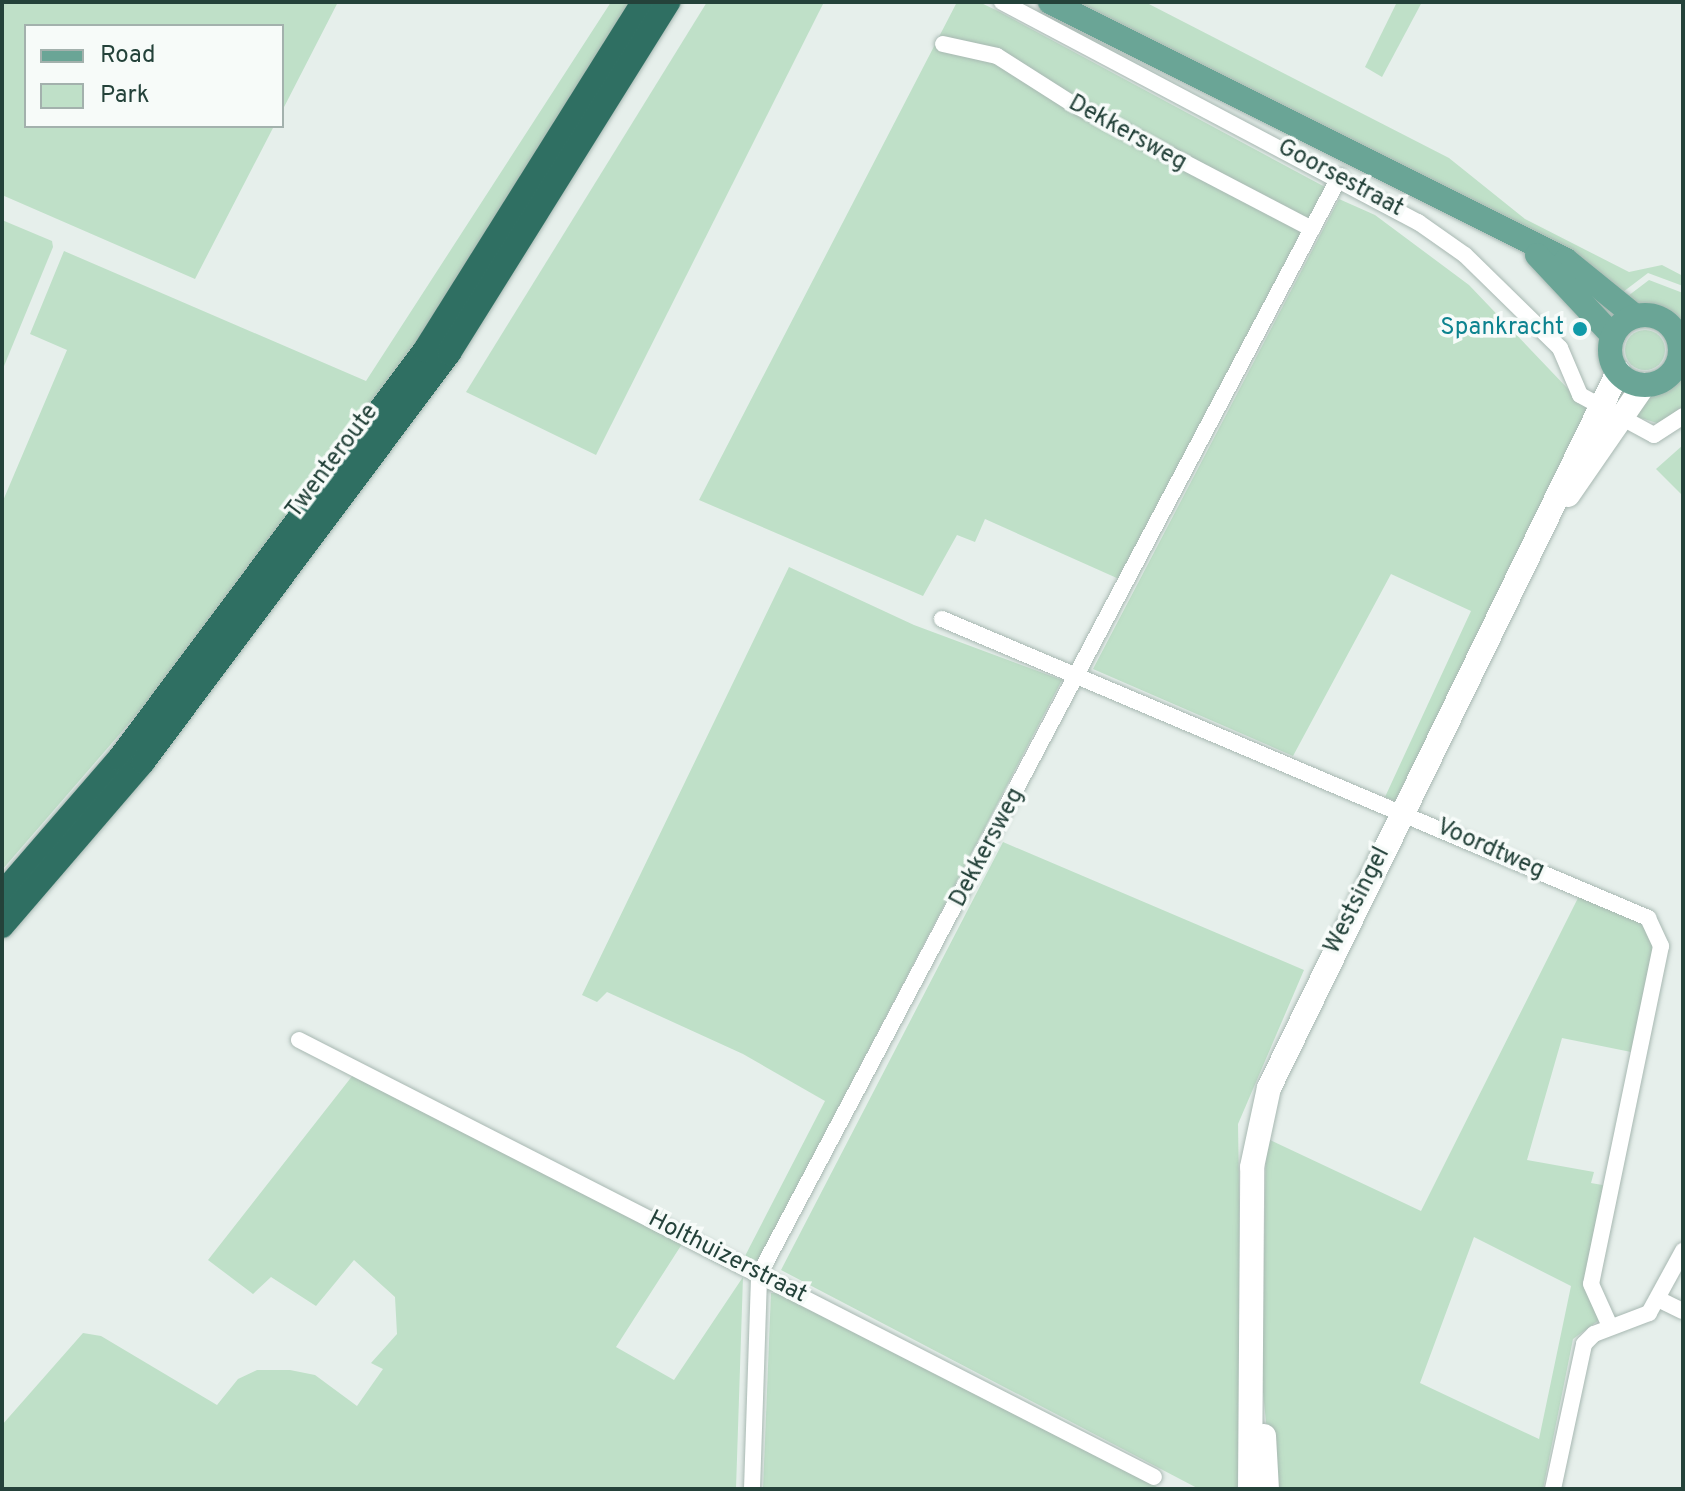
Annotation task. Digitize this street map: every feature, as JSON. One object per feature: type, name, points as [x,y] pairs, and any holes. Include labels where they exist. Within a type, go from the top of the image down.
[{"type":"highway","name":"Twenteroute","points":[[2,894],[119,759],[425,350],[643,2]]},
{"type":"highway","name":"Twenteroute","points":[[2,926],[143,762],[449,353],[668,2]]},
{"type":"main road","name":"Goorsestraat","points":[[1050,2],[1516,239],[1585,271],[1635,316]]},
{"type":"main road","name":"Goorsestraat","points":[[1516,239],[1547,263],[1613,336]]},
{"type":"main road","points":[[1635,316],[1667,322],[1681,342],[1679,371],[1644,385],[1618,372],[1611,355],[1613,336],[1635,316]]},
{"type":"main road","name":"Westsingel","points":[[1250,1489],[1248,1319],[1252,1167],[1261,1116],[1290,1037],[1556,508],[1618,372]]},
{"type":"main road","name":"Westsingel","points":[[1556,508],[1623,420],[1644,385]]},
{"type":"main road","name":"Westsingel","points":[[1248,1319],[1267,1489]]},
{"type":"street","name":"Goorsestraat","points":[[1002,2],[1340,176],[1465,255],[1564,352],[1575,390],[1601,407],[1654,435],[1683,416]]},
{"type":"street","name":"Dekkersweg","points":[[943,44],[997,56],[1071,103],[1312,229]]},
{"type":"street","name":"Dekkersweg","points":[[752,1489],[759,1275],[1080,675],[1340,176]]},
{"type":"street","name":"Voordtweg","points":[[942,619],[1648,918],[1658,930],[1648,1014],[1591,1284],[1610,1326]]},
{"type":"street","name":"Holthuizerstraat","points":[[299,1040],[1154,1477]]},
{"type":"street","points":[[1553,1489],[1584,1344],[1610,1326],[1649,1313],[1660,1300],[1683,1251]]},
{"type":"street","points":[[1660,1300],[1683,1311]]},
{"type":"green space","points":[[2,2],[338,2],[284,107],[284,24],[24,24],[24,128],[273,128],[195,279],[2,195]]},
{"type":"green space","points":[[611,2],[633,2],[397,372],[176,669],[2,870],[2,503],[67,350],[30,334],[64,251],[366,381]]},
{"type":"green space","points":[[707,2],[824,2],[596,455],[466,392]]},
{"type":"green space","points":[[957,2],[979,2],[998,11],[1325,187],[1119,579],[985,519],[975,542],[957,535],[923,596],[699,500]]},
{"type":"green space","points":[[1076,2],[1145,2],[1449,158],[1525,219],[1629,272],[1662,265],[1683,276],[1683,286],[1648,273],[1619,295]]},
{"type":"green space","points":[[1397,2],[1422,2],[1382,77],[1365,67]]},
{"type":"green space","points":[[1339,199],[1375,215],[1469,285],[1591,413],[1395,801],[1385,797],[1471,611],[1391,574],[1293,756],[1093,669]]},
{"type":"green space","points":[[2,220],[52,241],[53,247],[2,371]]},
{"type":"green space","points":[[1649,280],[1683,293],[1683,330],[1668,313],[1624,299]]},
{"type":"green space","points":[[1645,330],[1659,336],[1665,350],[1659,364],[1645,370],[1631,364],[1625,350],[1631,336]]},
{"type":"green space","points":[[1683,375],[1683,409],[1657,423],[1631,415],[1649,390]]},
{"type":"green space","points":[[1683,445],[1683,496],[1656,469]]},
{"type":"green space","points":[[789,567],[914,625],[1062,680],[758,1261],[745,1256],[825,1101],[743,1054],[607,992],[597,1002],[582,995]]},
{"type":"green space","points":[[1003,842],[1304,970],[1238,1124],[1244,1489],[1199,1489],[781,1270]]},
{"type":"green space","points":[[1580,894],[1646,921],[1657,940],[1636,1053],[1562,1038],[1527,1160],[1594,1172],[1591,1183],[1608,1186],[1588,1283],[1599,1320],[1573,1339],[1543,1489],[1273,1489],[1262,1383],[1266,1138],[1421,1211]],"holes":[[[1474,1237],[1571,1286],[1539,1439],[1420,1383]]]},
{"type":"green space","points":[[353,1075],[682,1244],[616,1347],[674,1380],[743,1277],[736,1489],[2,1489],[2,1425],[83,1333],[101,1336],[217,1405],[238,1379],[257,1370],[290,1370],[315,1375],[357,1406],[383,1369],[371,1363],[397,1334],[395,1297],[354,1260],[316,1306],[271,1277],[253,1294],[208,1260]]},
{"type":"green space","points":[[771,1293],[776,1293],[1161,1489],[763,1489]]},
{"type":"place","name":"Spankracht","points":[[1580,329]]}]
